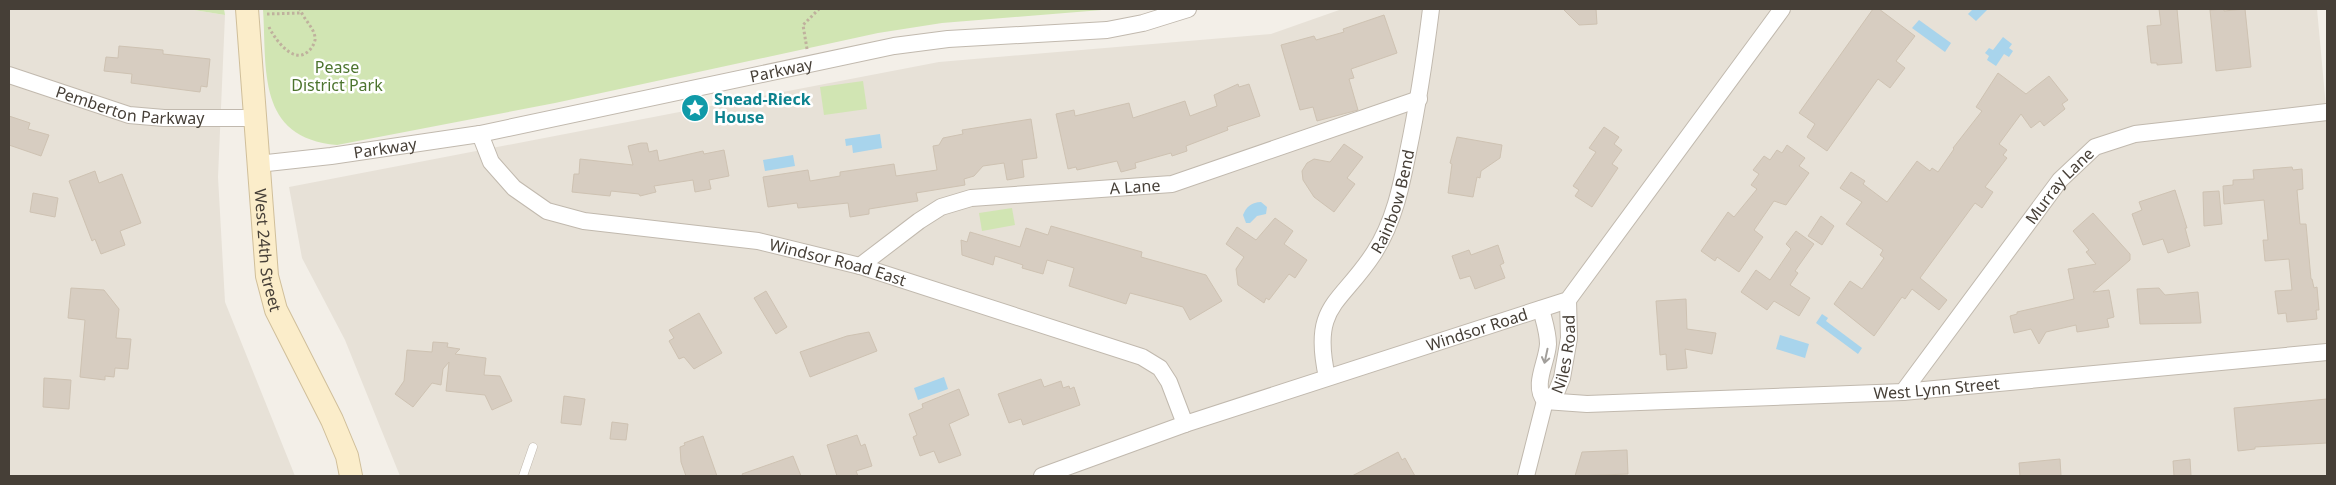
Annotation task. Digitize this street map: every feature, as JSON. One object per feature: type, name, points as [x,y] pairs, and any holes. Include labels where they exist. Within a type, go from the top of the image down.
[{"type":"main road","name":"West 24th Street","points":[[257,11],[254,118],[267,276],[276,310],[332,420],[347,456],[351,476]]},
{"type":"street","name":"Parkway","points":[[258,164],[331,156],[480,134],[894,46],[948,38],[1107,30],[1143,23],[1188,9]]},
{"type":"street","name":"Rainbow Bend","points":[[1327,377],[1321,352],[1328,311],[1374,253],[1389,224],[1399,195],[1419,99],[1431,9]]},
{"type":"street","points":[[1568,300],[1782,9]]},
{"type":"street","name":"Pemberton Parkway","points":[[9,75],[130,115],[164,118],[254,118]]},
{"type":"street","name":"A Lane","points":[[860,266],[919,220],[941,207],[971,198],[1172,184],[1419,99]]},
{"type":"street","name":"Murray Lane","points":[[1903,392],[2060,180],[2095,147],[2135,134],[2327,112]]},
{"type":"street","name":"Windsor Road East","points":[[480,134],[491,162],[514,188],[547,211],[584,222],[758,241],[860,266],[1142,357],[1160,368],[1169,382],[1184,424]]},
{"type":"street","name":"Windsor Road","points":[[1042,476],[1184,424],[1568,300]]},
{"type":"street","name":"Niles Road","points":[[1526,476],[1545,401],[1556,394],[1562,378],[1569,338],[1568,300]]},
{"type":"street","name":"Niles Road","points":[[1541,309],[1548,339],[1539,384],[1541,396],[1545,401]]},
{"type":"street","name":"West Lynn Street","points":[[1545,401],[1587,404],[1903,392],[2327,352]]},
{"type":"lane","points":[[523,476],[533,447]]},
{"type":"path","points":[[257,11],[266,9]]},
{"type":"path","points":[[810,63],[803,24],[819,9]]},
{"type":"path","points":[[257,11],[301,11],[312,30],[315,41],[309,52],[303,55],[295,55],[285,49],[257,11]]},
{"type":"shaded area","points":[[9,9],[188,9],[225,15],[218,177],[225,302],[295,476],[9,476]]},
{"type":"shaded area","points":[[1342,9],[2317,9],[2327,118],[2327,476],[400,476],[345,340],[302,258],[289,187],[939,62],[1271,34]]},
{"type":"green space","points":[[188,9],[224,9],[225,15]]},
{"type":"green space","name":"Pease District Park","points":[[263,9],[1114,9],[942,23],[878,33],[555,103],[337,145],[311,140],[292,129],[279,115],[271,97],[267,77]]},
{"type":"green space","points":[[863,81],[867,109],[824,115],[820,87]]},
{"type":"green space","points":[[1012,208],[1015,225],[982,231],[979,213]]},
{"type":"water","points":[[1973,9],[1988,9],[1976,21],[1968,14]]},
{"type":"water","points":[[1919,20],[1951,43],[1945,52],[1912,28]]},
{"type":"water","points":[[2003,37],[2012,44],[2009,48],[2013,51],[2009,57],[2004,54],[1996,66],[1987,60],[1989,56],[1985,53],[1989,48],[1993,50]]},
{"type":"water","points":[[880,134],[882,148],[853,153],[852,145],[846,146],[845,139]]},
{"type":"water","points":[[793,155],[795,166],[765,171],[763,160]]},
{"type":"water","points":[[1261,202],[1267,207],[1266,214],[1257,216],[1250,223],[1246,223],[1243,215],[1246,210],[1250,205]]},
{"type":"water","points":[[1822,314],[1828,318],[1826,321],[1862,348],[1858,354],[1816,323]]},
{"type":"water","points":[[1780,335],[1809,344],[1805,358],[1776,349]]},
{"type":"water","points":[[944,377],[948,389],[918,400],[914,388]]},
{"type":"building","points":[[1563,9],[1596,9],[1597,24],[1579,25]]},
{"type":"building","points":[[1873,9],[1879,9],[1915,36],[1896,61],[1905,68],[1890,88],[1878,79],[1827,151],[1807,137],[1815,124],[1799,113]]},
{"type":"building","points":[[2159,9],[2177,9],[2182,63],[2157,65],[2157,63],[2151,63],[2147,26],[2161,25]]},
{"type":"building","points":[[2224,9],[2224,11],[2245,9],[2251,67],[2216,71],[2210,10]]},
{"type":"building","points":[[1384,15],[1397,53],[1351,69],[1354,78],[1349,79],[1358,110],[1317,121],[1313,107],[1300,110],[1281,45],[1314,36],[1316,40],[1344,32],[1343,29]]},
{"type":"building","points":[[119,46],[163,50],[163,54],[210,59],[207,87],[201,86],[200,92],[131,83],[132,74],[104,71],[106,57],[118,58]]},
{"type":"building","points":[[1998,73],[2026,94],[2049,76],[2068,100],[2062,104],[2065,109],[2044,126],[2040,121],[2031,128],[2021,114],[1999,144],[2007,150],[2003,155],[2007,158],[1985,187],[1993,192],[1982,208],[1975,203],[1920,278],[1947,300],[1939,310],[1912,289],[1905,299],[1902,297],[1874,336],[1834,304],[1850,281],[1862,289],[1884,258],[1880,255],[1883,250],[1846,224],[1862,202],[1840,188],[1851,172],[1865,181],[1863,184],[1887,202],[1917,161],[1930,171],[1932,168],[1938,172],[1953,148],[1982,111],[1976,107]]},
{"type":"building","points":[[1238,84],[1239,87],[1249,84],[1260,116],[1227,127],[1228,130],[1186,146],[1187,151],[1172,156],[1171,153],[1135,163],[1136,168],[1121,172],[1117,161],[1077,170],[1076,167],[1068,169],[1056,114],[1074,110],[1075,116],[1129,103],[1133,118],[1185,101],[1190,116],[1217,106],[1214,95]]},
{"type":"building","points":[[9,116],[30,123],[28,129],[49,135],[41,156],[9,145]]},
{"type":"building","points":[[1031,119],[1037,158],[1022,160],[1024,177],[1007,180],[1004,163],[983,166],[974,176],[964,179],[965,185],[916,193],[918,201],[869,209],[869,214],[850,217],[848,203],[798,208],[797,203],[768,207],[763,177],[808,170],[810,181],[840,176],[840,172],[894,164],[896,176],[937,170],[933,146],[939,145],[943,138],[963,134],[962,130]]},
{"type":"building","points":[[1604,127],[1619,137],[1614,144],[1622,150],[1612,164],[1618,168],[1592,207],[1575,196],[1579,190],[1573,186],[1596,152],[1589,148]]},
{"type":"building","points":[[1457,137],[1502,145],[1500,158],[1481,171],[1480,178],[1477,177],[1473,197],[1448,193],[1452,164],[1450,163]]},
{"type":"building","points":[[647,143],[649,152],[657,150],[659,161],[703,151],[704,154],[724,150],[729,176],[709,180],[711,189],[695,192],[693,180],[654,186],[656,192],[640,196],[639,194],[611,191],[610,196],[572,192],[574,174],[579,174],[580,159],[633,165],[628,146]]},
{"type":"building","points":[[1344,144],[1363,157],[1347,178],[1355,184],[1334,212],[1314,197],[1303,180],[1302,171],[1307,163],[1314,159],[1330,162]]},
{"type":"building","points":[[1787,145],[1805,158],[1799,166],[1809,173],[1786,205],[1774,201],[1754,230],[1763,237],[1739,272],[1717,257],[1715,261],[1701,251],[1728,212],[1734,217],[1757,189],[1751,185],[1759,174],[1753,170],[1764,156],[1770,160],[1777,150],[1782,153]]},
{"type":"building","points":[[2292,167],[2293,170],[2302,169],[2303,189],[2297,190],[2300,224],[2306,224],[2311,279],[2314,288],[2317,287],[2319,310],[2316,310],[2317,319],[2287,322],[2286,313],[2278,314],[2275,291],[2292,290],[2289,259],[2265,261],[2263,240],[2268,240],[2264,200],[2224,204],[2223,186],[2233,185],[2233,180],[2254,179],[2253,170]]},
{"type":"building","points":[[95,171],[99,183],[122,174],[141,223],[120,231],[125,245],[101,254],[95,239],[92,241],[69,181]]},
{"type":"building","points":[[2175,190],[2187,228],[2185,228],[2190,246],[2168,253],[2163,239],[2143,245],[2132,214],[2142,210],[2139,202]]},
{"type":"building","points":[[2219,191],[2222,224],[2204,226],[2203,192]]},
{"type":"building","points":[[33,193],[58,198],[55,217],[30,212]]},
{"type":"building","points":[[2093,213],[2130,254],[2130,260],[2093,292],[2109,290],[2114,317],[2107,319],[2109,327],[2077,332],[2076,325],[2046,332],[2039,344],[2031,329],[2014,333],[2010,316],[2017,314],[2017,312],[2074,299],[2068,269],[2096,264],[2086,252],[2089,250],[2073,231]]},
{"type":"building","points":[[1821,216],[1834,226],[1822,245],[1808,236]]},
{"type":"building","points":[[1275,218],[1293,231],[1284,244],[1307,260],[1295,278],[1289,274],[1269,300],[1266,298],[1264,303],[1238,285],[1236,269],[1244,257],[1226,244],[1237,227],[1256,240]]},
{"type":"building","points":[[1051,226],[1142,252],[1141,257],[1206,275],[1222,301],[1190,320],[1183,307],[1130,293],[1126,304],[1069,286],[1074,268],[1047,260],[1043,274],[1022,268],[1023,265],[995,256],[993,265],[962,255],[961,240],[967,242],[970,232],[1020,247],[1026,228],[1048,235]]},
{"type":"building","points":[[1796,231],[1814,244],[1795,271],[1798,273],[1790,285],[1810,298],[1799,316],[1774,301],[1767,310],[1741,292],[1756,270],[1770,280],[1791,249],[1786,244]]},
{"type":"building","points":[[1498,245],[1504,263],[1500,265],[1505,278],[1475,289],[1470,276],[1460,279],[1452,256],[1469,250],[1471,255]]},
{"type":"building","points":[[71,288],[104,290],[119,309],[116,338],[131,339],[128,369],[115,368],[114,377],[105,376],[105,380],[80,377],[85,320],[68,318]]},
{"type":"building","points":[[2159,288],[2165,295],[2198,292],[2201,323],[2140,324],[2137,289]]},
{"type":"building","points":[[766,291],[787,327],[776,334],[754,298]]},
{"type":"building","points":[[1686,299],[1687,329],[1716,333],[1712,354],[1685,349],[1687,368],[1667,370],[1666,354],[1660,355],[1656,301]]},
{"type":"building","points":[[699,313],[722,353],[694,369],[684,357],[679,359],[669,341],[674,338],[669,330]]},
{"type":"building","points":[[869,332],[877,351],[810,377],[800,352],[847,336]]},
{"type":"building","points":[[433,342],[448,343],[447,347],[460,349],[455,354],[486,358],[484,375],[500,376],[512,401],[492,410],[485,395],[446,391],[449,362],[443,369],[441,385],[432,383],[413,407],[395,394],[404,381],[407,350],[432,352]]},
{"type":"building","points":[[44,378],[71,380],[69,409],[43,407]]},
{"type":"building","points":[[1041,379],[1044,387],[1061,381],[1063,388],[1069,386],[1070,389],[1074,387],[1080,405],[1023,425],[1021,419],[1009,423],[998,394]]},
{"type":"building","points":[[959,389],[969,415],[949,424],[961,455],[939,463],[934,451],[920,456],[913,437],[917,435],[909,414],[923,408],[922,404]]},
{"type":"building","points":[[564,396],[585,399],[581,425],[561,423]]},
{"type":"building","points":[[2327,399],[2327,443],[2255,447],[2255,449],[2238,451],[2234,408]]},
{"type":"building","points":[[612,422],[628,424],[626,440],[610,439]]},
{"type":"building","points":[[857,435],[861,446],[865,444],[872,466],[856,471],[858,476],[837,476],[827,445]]},
{"type":"building","points":[[703,436],[717,476],[686,476],[681,462],[680,447],[685,445],[684,443]]},
{"type":"building","points":[[1627,450],[1628,474],[1575,476],[1582,452]]},
{"type":"building","points":[[1398,452],[1402,460],[1405,458],[1415,476],[1352,476]]},
{"type":"building","points":[[793,456],[801,476],[743,476],[742,474]]},
{"type":"building","points":[[2060,459],[2061,476],[2020,476],[2019,463]]},
{"type":"building","points":[[2190,459],[2191,476],[2174,476],[2173,461]]},
{"type":"place","name":"Snead-Rieck House","points":[[695,108]]}]
